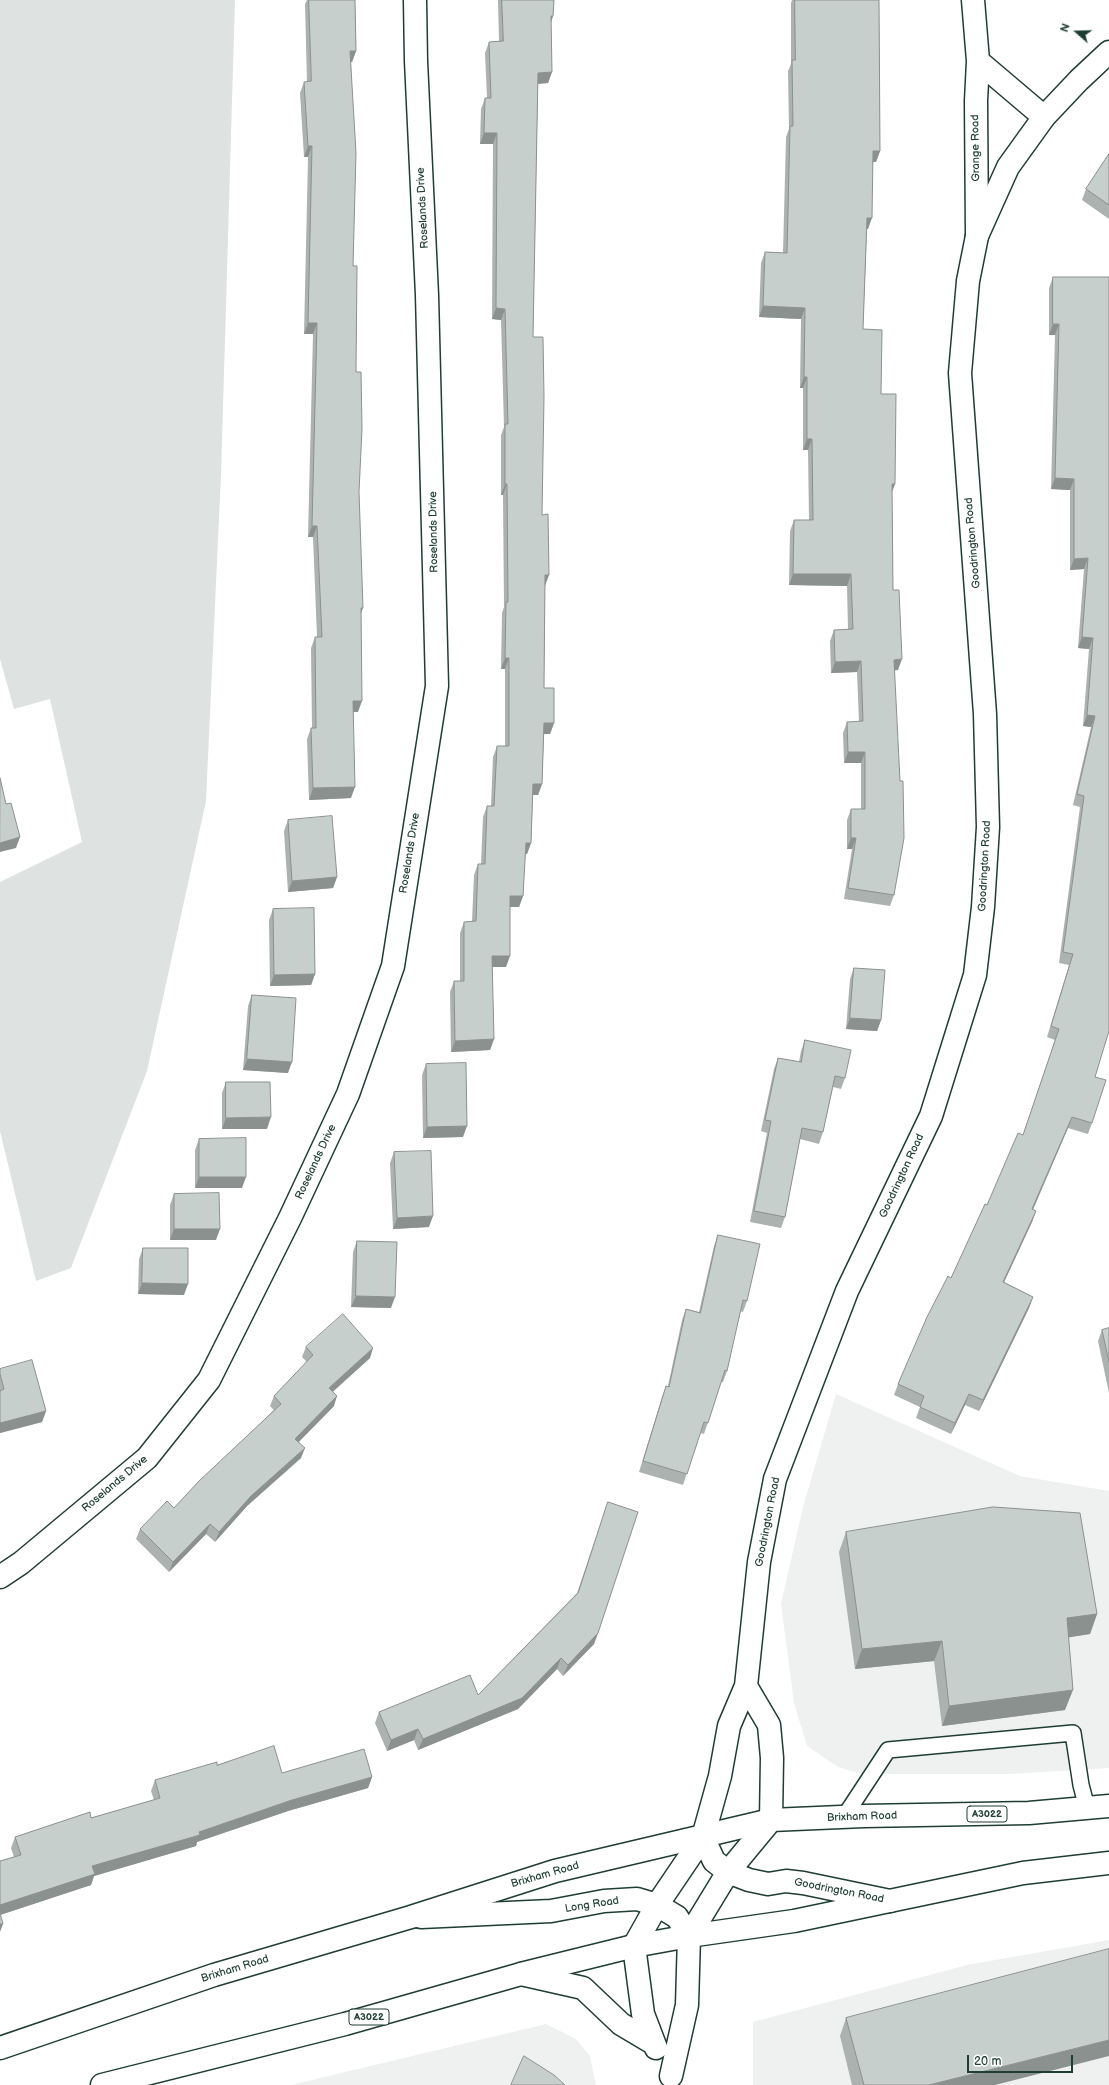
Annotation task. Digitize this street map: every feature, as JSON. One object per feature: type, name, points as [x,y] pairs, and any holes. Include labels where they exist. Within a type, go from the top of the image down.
[{"type":"street","name":"Roselands Drive","points":[[0,1577],[21,1563],[147,1458],[208,1380],[290,1218],[348,1094],[393,966],[437,686],[432,456],[427,352],[428,295],[416,61],[415,0]]},
{"type":"street","name":"Grange Road","points":[[973,0],[978,61],[976,101],[977,236]]},
{"type":"street","name":"Goodrington Road","points":[[890,1901],[803,1883],[786,1881],[768,1884],[749,1880],[728,1872],[714,1861],[702,1837],[720,1776],[729,1726],[746,1686],[759,1562],[775,1479],[847,1291],[930,1116],[975,975],[983,906],[988,827],[985,714],[960,373],[968,281],[977,236],[1008,168],[1044,117],[1079,80],[1109,52]]},
{"type":"street","points":[[978,61],[1044,117]]},
{"type":"street","points":[[671,2080],[688,2005],[689,1936],[728,1872],[770,1820],[772,1758],[768,1725],[746,1686]]},
{"type":"street","name":"Brixham Road","points":[[0,2048],[214,1974],[411,1917],[555,1871],[770,1820],[1029,1813],[1109,1806]]},
{"type":"street","points":[[671,2080],[653,2043],[643,2014],[634,1946],[656,1905],[702,1837]]},
{"type":"street","name":"A3022","points":[[102,2085],[345,2024],[521,1974],[634,1946],[689,1936],[794,1921],[1023,1873],[1109,1863]]},
{"type":"street","name":"Long Road","points":[[411,1917],[551,1911],[604,1901],[636,1899],[656,1905],[677,1917],[689,1936]]},
{"type":"street","points":[[521,1974],[583,1988],[621,2024],[653,2043]]},
{"type":"lane","points":[[844,1817],[888,1750],[1073,1733],[1081,1785],[1087,1808]]},
{"type":"shaded area","points":[[0,0],[235,0],[221,475],[206,801],[147,1071],[71,1268],[36,1281],[0,1131],[0,882],[82,842],[50,699],[14,709],[0,659]]},
{"type":"shaded area","points":[[836,1394],[1020,1476],[1109,1491],[1109,1768],[1010,1774],[861,1774],[838,1767],[807,1746],[794,1703],[781,1604],[803,1507]]},
{"type":"shaded area","points":[[1109,1940],[1109,2085],[753,2085],[753,2022],[967,1965]]},
{"type":"shaded area","points":[[546,2024],[576,2039],[590,2056],[596,2085],[291,2085]]},
{"type":"building","points":[[309,0],[355,0],[356,51],[350,51],[356,153],[353,266],[357,266],[356,372],[361,372],[362,429],[359,492],[363,608],[361,608],[362,701],[353,701],[355,787],[313,788],[311,728],[316,728],[315,637],[322,637],[317,526],[312,526],[317,323],[308,323],[312,146],[308,146],[304,82],[311,81]]},
{"type":"building","points":[[502,0],[554,0],[553,16],[551,16],[552,72],[538,73],[533,337],[543,337],[544,397],[542,515],[548,514],[549,575],[545,575],[544,688],[554,688],[554,723],[544,723],[542,784],[533,784],[531,843],[526,843],[523,896],[510,896],[510,956],[492,956],[494,1039],[455,1041],[454,981],[464,981],[464,922],[476,921],[478,864],[485,864],[487,806],[494,806],[497,746],[509,746],[509,658],[505,658],[506,602],[508,602],[505,424],[508,424],[505,309],[496,308],[497,133],[484,133],[485,98],[491,98],[489,42],[503,41]]},
{"type":"building","points":[[795,0],[879,0],[880,151],[873,151],[872,218],[867,218],[863,329],[882,330],[881,394],[896,394],[895,484],[892,484],[893,590],[899,590],[902,659],[894,660],[900,781],[903,781],[904,838],[894,895],[848,888],[856,838],[851,838],[851,809],[865,809],[865,752],[848,752],[847,722],[863,721],[861,661],[835,662],[834,630],[853,629],[851,574],[793,574],[794,520],[813,520],[812,439],[807,439],[807,377],[804,377],[805,308],[763,306],[765,252],[787,253],[790,126],[793,126],[792,60],[795,60]]},
{"type":"building","points":[[1109,154],[1109,205],[1086,189]]},
{"type":"building","points":[[1053,277],[1109,277],[1109,1031],[1095,1077],[1106,1080],[1092,1123],[1072,1117],[1032,1209],[1036,1211],[1003,1282],[1033,1297],[983,1400],[969,1394],[955,1423],[920,1407],[924,1396],[898,1384],[927,1317],[948,1276],[951,1278],[985,1204],[987,1205],[1018,1133],[1023,1135],[1059,1029],[1051,1026],[1073,954],[1063,952],[1084,796],[1077,794],[1095,716],[1087,715],[1093,638],[1082,637],[1088,558],[1074,559],[1074,479],[1055,478],[1059,324],[1053,324]]},
{"type":"building","points":[[0,778],[6,804],[11,803],[20,837],[0,843]]},
{"type":"building","points":[[332,816],[337,877],[292,881],[288,820]]},
{"type":"building","points":[[314,908],[315,974],[274,975],[273,909]]},
{"type":"building","points":[[854,968],[885,970],[881,1020],[850,1018]]},
{"type":"building","points":[[252,995],[296,998],[292,1062],[247,1059]]},
{"type":"building","points":[[805,1040],[851,1050],[845,1078],[835,1076],[823,1132],[802,1128],[785,1217],[754,1211],[771,1121],[765,1120],[778,1058],[801,1062]]},
{"type":"building","points":[[466,1063],[467,1126],[427,1127],[426,1064]]},
{"type":"building","points":[[226,1082],[270,1082],[271,1117],[226,1118]]},
{"type":"building","points":[[246,1138],[246,1177],[199,1177],[199,1139]]},
{"type":"building","points":[[431,1151],[433,1216],[397,1218],[394,1152]]},
{"type":"building","points":[[219,1193],[220,1229],[174,1229],[174,1194]]},
{"type":"building","points":[[718,1235],[760,1244],[747,1301],[743,1300],[727,1371],[725,1370],[708,1423],[704,1422],[687,1474],[643,1461],[666,1386],[669,1387],[686,1309],[700,1313]]},
{"type":"building","points":[[357,1241],[397,1242],[395,1297],[356,1296]]},
{"type":"building","points":[[143,1248],[188,1248],[188,1284],[142,1283]]},
{"type":"building","points":[[343,1314],[373,1348],[329,1388],[337,1396],[295,1439],[305,1448],[251,1496],[219,1532],[210,1524],[173,1562],[140,1529],[167,1501],[174,1508],[198,1482],[281,1404],[274,1396],[313,1355],[306,1347]]},
{"type":"building","points":[[1109,1328],[1109,1362],[1102,1330]]},
{"type":"building","points":[[32,1360],[46,1411],[0,1423],[0,1391],[4,1389],[0,1369]]},
{"type":"building","points":[[608,1502],[638,1512],[598,1633],[568,1665],[561,1658],[522,1698],[423,1739],[418,1729],[391,1740],[379,1712],[470,1675],[478,1695],[578,1593]]},
{"type":"building","points":[[993,1507],[1080,1513],[1097,1614],[1067,1618],[1073,1690],[949,1706],[942,1641],[862,1649],[846,1532]]},
{"type":"building","points":[[274,1746],[282,1773],[364,1749],[372,1777],[292,1800],[199,1832],[200,1835],[92,1866],[95,1874],[0,1905],[0,1861],[21,1855],[15,1837],[90,1812],[91,1818],[160,1798],[155,1780],[217,1762],[217,1765]]},
{"type":"building","points":[[0,1913],[3,1924],[0,1924]]},
{"type":"building","points":[[1109,1949],[1109,2040],[929,2085],[864,2085],[846,2018]]},
{"type":"building","points":[[524,2056],[554,2075],[565,2085],[511,2085]]}]
